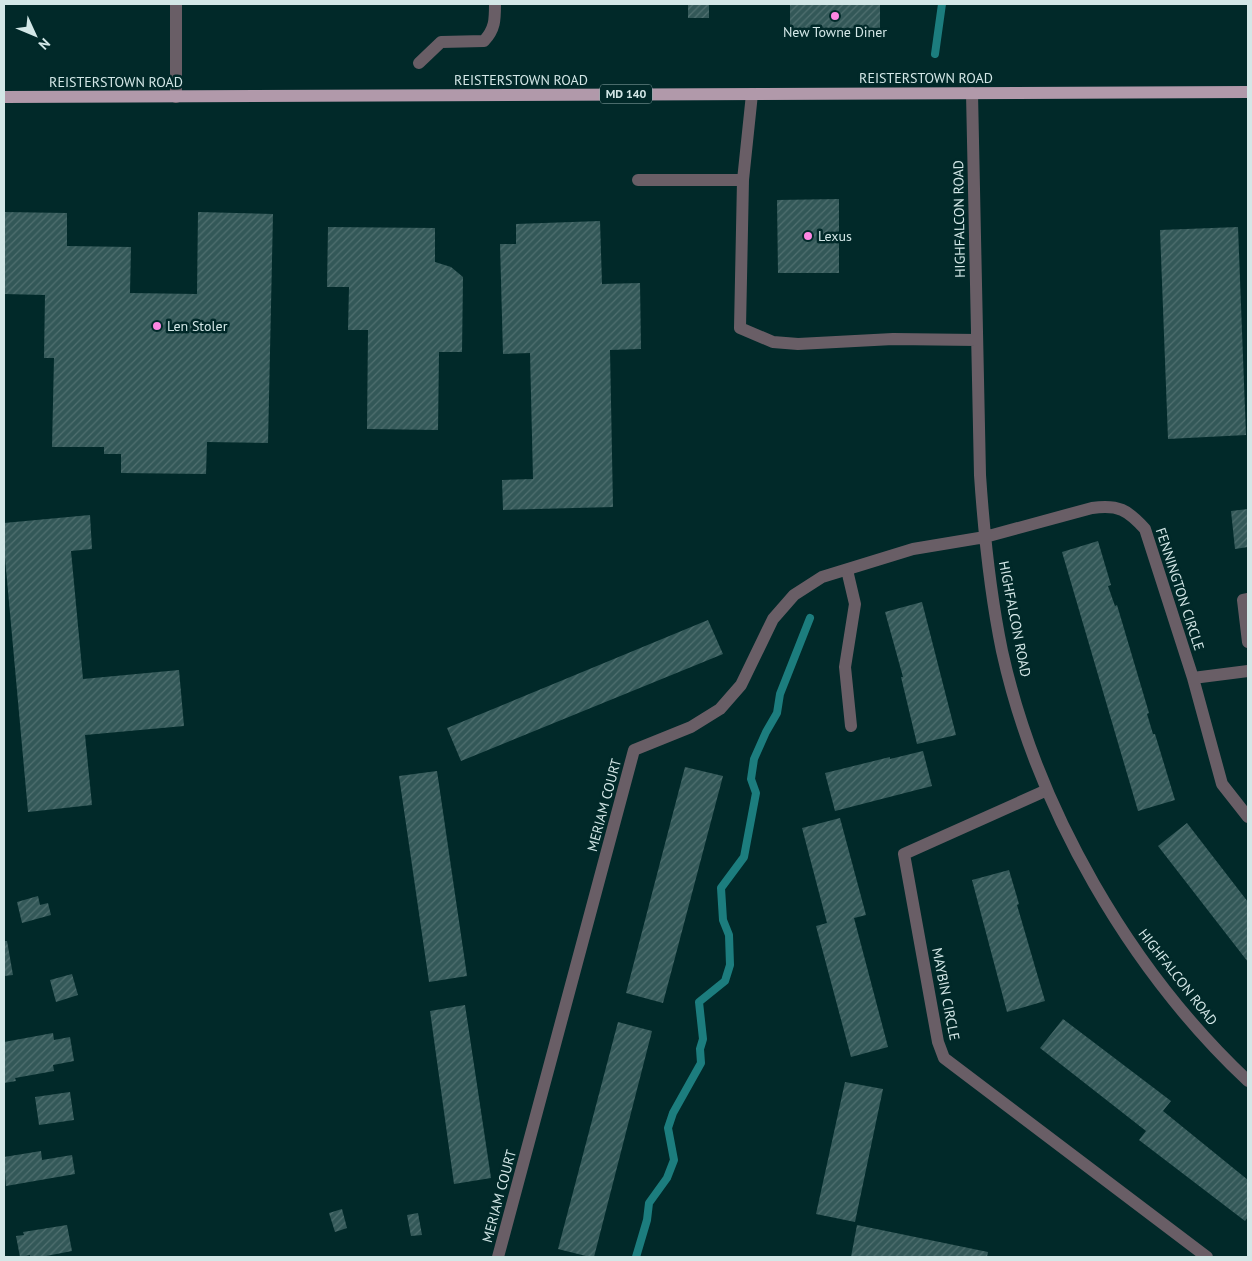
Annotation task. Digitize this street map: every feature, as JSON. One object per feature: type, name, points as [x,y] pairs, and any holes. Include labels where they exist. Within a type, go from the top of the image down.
[{"type":"main road","name":"REISTERSTOWN ROAD","points":[[4,97],[1248,92]]},
{"type":"street","points":[[176,4],[176,97]]},
{"type":"street","points":[[419,62],[441,42],[484,40],[492,32],[495,24],[495,4]]},
{"type":"street","name":"HIGHFALCON ROAD","points":[[972,93],[980,475],[985,537],[1003,652],[1020,714],[1047,790],[1086,869],[1109,910],[1144,962],[1186,1015],[1248,1081]]},
{"type":"street","points":[[752,94],[743,180],[740,328],[773,342],[798,344],[893,339],[977,340]]},
{"type":"street","points":[[638,180],[743,180]]},
{"type":"street","name":"FENNINGTON CIRCLE","points":[[985,537],[1110,506],[1134,517],[1145,529],[1153,549],[1193,678],[1222,784],[1248,817]]},
{"type":"street","name":"MERIAM COURT","points":[[498,1257],[634,750],[691,728],[720,709],[741,686],[773,619],[794,595],[822,577],[913,549],[985,537]]},
{"type":"street","points":[[847,570],[855,604],[845,667],[851,726]]},
{"type":"street","points":[[1248,599],[1243,600],[1248,642]]},
{"type":"street","points":[[1193,678],[1248,671]]},
{"type":"street","name":"MAYBIN CIRCLE","points":[[1047,790],[904,854],[938,1042],[944,1058],[1207,1257]]},
{"type":"building","points":[[688,4],[709,4],[709,18],[688,18]]},
{"type":"building","name":"New Towne Diner","points":[[790,4],[880,4],[880,28],[790,29]]},
{"type":"building","name":"Lexus","points":[[839,199],[839,273],[778,273],[777,200]]},
{"type":"building","name":"Len Stoler","points":[[4,212],[67,213],[67,246],[131,247],[130,293],[197,294],[198,212],[273,214],[268,443],[207,442],[206,474],[121,473],[121,454],[104,454],[104,447],[52,447],[54,358],[44,358],[45,295],[4,294]]},
{"type":"building","points":[[600,221],[602,284],[640,283],[641,349],[610,350],[613,507],[503,510],[502,480],[533,479],[530,353],[503,354],[500,244],[516,244],[516,224]]},
{"type":"building","points":[[328,227],[435,228],[435,262],[451,267],[463,277],[462,352],[439,352],[438,430],[367,429],[368,330],[348,330],[349,287],[327,287]]},
{"type":"building","points":[[1238,227],[1246,435],[1168,439],[1160,230]]},
{"type":"building","points":[[1248,509],[1248,547],[1235,549],[1231,511]]},
{"type":"building","points":[[90,515],[92,549],[71,551],[83,679],[179,670],[184,726],[85,735],[92,805],[28,812],[4,547],[4,523]]},
{"type":"building","points":[[1098,541],[1111,585],[1108,586],[1115,606],[1117,605],[1149,713],[1147,714],[1175,800],[1138,811],[1062,552]]},
{"type":"building","points":[[922,602],[956,735],[917,744],[901,677],[903,677],[885,612]]},
{"type":"building","points":[[708,620],[723,654],[461,761],[447,728]]},
{"type":"building","points":[[923,751],[932,786],[835,811],[825,773]]},
{"type":"building","points":[[685,767],[723,776],[663,1003],[626,993]]},
{"type":"building","points":[[437,771],[467,976],[429,982],[399,776]]},
{"type":"building","points":[[840,818],[866,915],[854,918],[888,1047],[851,1057],[816,926],[827,923],[802,828]]},
{"type":"building","points":[[1187,823],[1248,902],[1248,962],[1158,846]]},
{"type":"building","points":[[1009,870],[1019,904],[1017,905],[1045,1001],[1007,1012],[972,880]]},
{"type":"building","points":[[38,896],[40,905],[48,903],[51,915],[22,923],[17,902]]},
{"type":"building","points":[[4,941],[7,941],[13,975],[4,976]]},
{"type":"building","points":[[72,974],[78,995],[56,1002],[50,980]]},
{"type":"building","points":[[465,1005],[491,1178],[454,1184],[430,1011]]},
{"type":"building","points":[[1063,1019],[1171,1101],[1163,1111],[1248,1180],[1248,1217],[1245,1221],[1139,1140],[1146,1131],[1040,1048]]},
{"type":"building","points":[[618,1022],[652,1031],[594,1257],[590,1257],[558,1249]]},
{"type":"building","points":[[53,1033],[54,1040],[70,1037],[74,1061],[53,1065],[54,1071],[15,1078],[16,1081],[4,1083],[4,1042]]},
{"type":"building","points":[[845,1082],[883,1089],[855,1222],[816,1214]]},
{"type":"building","points":[[70,1092],[74,1120],[39,1125],[35,1097]]},
{"type":"building","points":[[41,1151],[42,1160],[72,1155],[75,1174],[6,1186],[4,1157]]},
{"type":"building","points":[[342,1209],[347,1228],[335,1232],[329,1213]]},
{"type":"building","points":[[418,1213],[422,1235],[411,1236],[407,1215]]},
{"type":"building","points":[[67,1225],[72,1251],[41,1257],[30,1257],[30,1255],[20,1257],[16,1236],[24,1235],[23,1232]]},
{"type":"building","points":[[857,1225],[988,1252],[987,1257],[851,1257]]},
{"type":"waterway","points":[[935,54],[942,4]]},
{"type":"waterway","points":[[636,1257],[647,1220],[649,1203],[667,1178],[674,1160],[668,1128],[673,1113],[701,1063],[700,1049],[703,1039],[699,1002],[725,981],[730,965],[729,935],[723,920],[721,888],[744,857],[756,793],[751,779],[754,759],[777,713],[780,694],[810,618]]},
{"type":"place","name":"New Towne Diner","points":[[835,16]]},
{"type":"place","name":"Lexus","points":[[808,236]]},
{"type":"place","name":"Len Stoler","points":[[157,326]]}]
